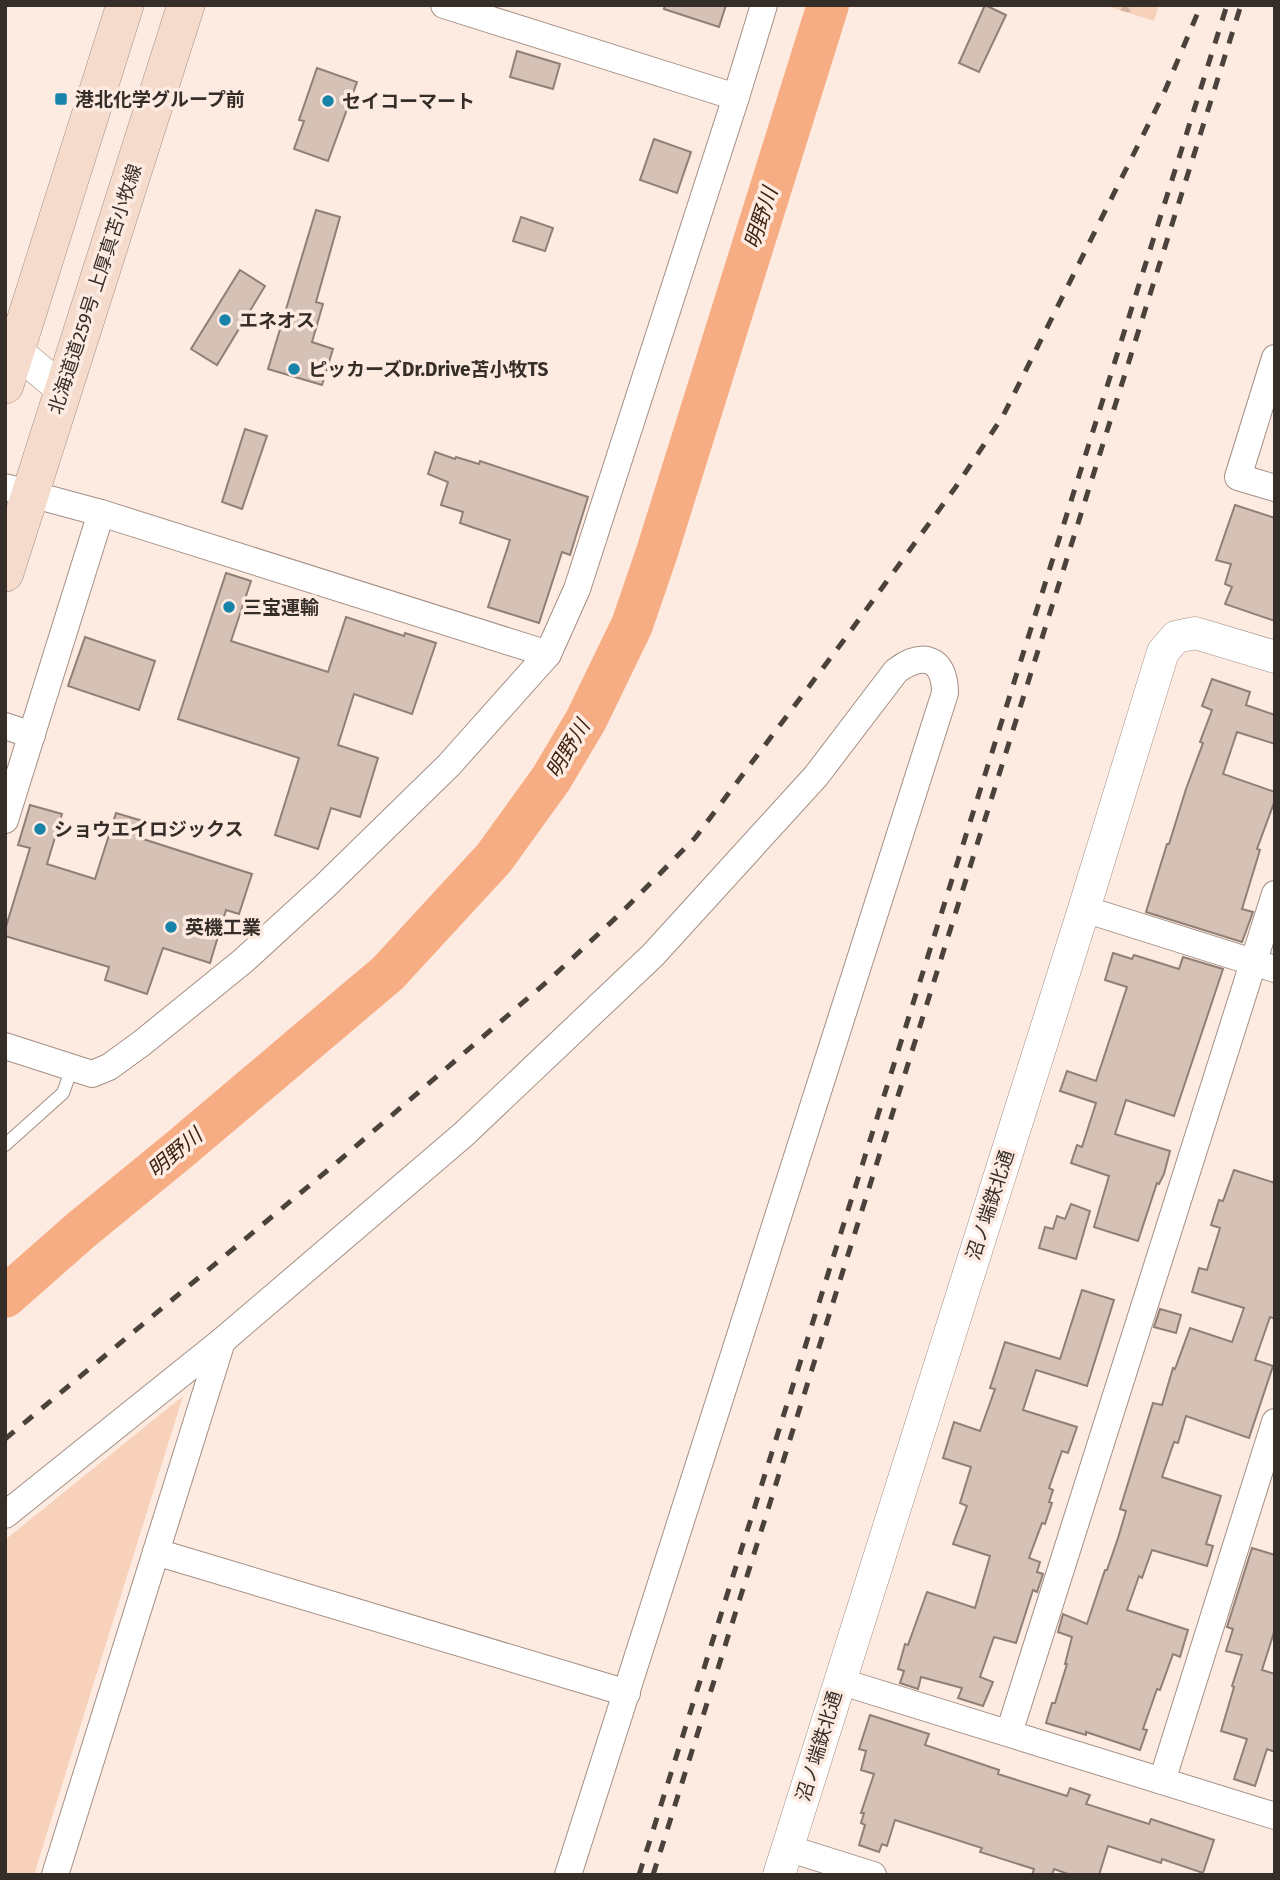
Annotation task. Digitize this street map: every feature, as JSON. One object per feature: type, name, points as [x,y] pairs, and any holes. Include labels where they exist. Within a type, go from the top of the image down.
[{"type":"main road","points":[[5,385],[10,348],[125,5]]},
{"type":"main road","name":"北海道道259号 上厚真苫小牧線","points":[[5,573],[18,491],[63,390],[186,5]]},
{"type":"street","points":[[444,5],[736,97]]},
{"type":"street","points":[[5,1046],[92,1074],[109,1068],[243,961],[325,886],[449,765],[548,654],[577,589],[764,5]]},
{"type":"street","points":[[10,348],[63,390]]},
{"type":"street","points":[[1275,358],[1238,477],[1275,488]]},
{"type":"street","points":[[5,394],[63,390]]},
{"type":"street","points":[[18,491],[101,513],[548,654]]},
{"type":"street","points":[[5,820],[101,513]]},
{"type":"street","name":"沼ノ端鉄北通","points":[[783,1861],[1163,652],[1176,637],[1195,634],[1275,657]]},
{"type":"street","points":[[5,1515],[222,1341],[464,1134],[653,955],[816,776],[895,671],[906,663],[919,659],[930,660],[945,678],[944,693],[568,1875]]},
{"type":"street","points":[[5,726],[32,735]]},
{"type":"street","points":[[1009,1734],[1264,966],[1275,894]]},
{"type":"street","points":[[1084,909],[1264,966]]},
{"type":"street","points":[[55,1875],[222,1341]]},
{"type":"street","points":[[1162,1781],[1275,1422]]},
{"type":"street","points":[[156,1552],[626,1693]]},
{"type":"street","points":[[839,1681],[1275,1816]]},
{"type":"street","points":[[783,1861],[873,1875]]},
{"type":"lane","points":[[5,1145],[63,1093],[72,1068]]},
{"type":"green space","points":[[1104,5],[1159,5],[1154,21]]},
{"type":"green space","points":[[183,1396],[34,1875],[5,1875],[5,1540]]},
{"type":"building","points":[[665,5],[726,5],[719,27],[664,9]]},
{"type":"building","points":[[985,5],[1006,15],[979,72],[959,63]]},
{"type":"building","points":[[517,51],[560,64],[553,89],[510,77]]},
{"type":"building","name":"セイコーマート","points":[[317,68],[357,82],[328,161],[294,149],[304,121],[299,120]]},
{"type":"building","points":[[654,139],[691,152],[677,193],[640,180]]},
{"type":"building","points":[[316,210],[340,217],[316,302],[323,304],[312,342],[333,349],[322,385],[268,369]]},
{"type":"building","points":[[521,217],[553,228],[545,251],[513,241]]},
{"type":"building","points":[[240,270],[265,286],[217,365],[191,349]]},
{"type":"building","points":[[245,429],[267,436],[242,509],[222,502]]},
{"type":"building","points":[[435,452],[479,464],[480,461],[588,497],[570,555],[562,552],[539,623],[488,607],[510,540],[460,523],[463,512],[441,505],[448,482],[428,474]]},
{"type":"building","points":[[1235,505],[1275,518],[1275,621],[1225,604],[1232,587],[1225,584],[1231,564],[1216,560]]},
{"type":"building","points":[[226,573],[251,581],[231,641],[328,672],[346,617],[404,636],[405,633],[436,643],[412,714],[354,694],[338,745],[378,758],[360,817],[331,808],[318,849],[275,835],[299,758],[178,719]]},
{"type":"building","points":[[85,637],[155,661],[139,710],[68,686]]},
{"type":"building","points":[[1212,679],[1250,692],[1246,705],[1275,715],[1275,744],[1237,732],[1223,774],[1275,792],[1275,800],[1257,849],[1260,850],[1242,909],[1253,912],[1242,942],[1146,912],[1203,743],[1200,742],[1212,710],[1202,706]]},
{"type":"building","points":[[30,805],[62,814],[47,864],[95,879],[116,813],[146,822],[140,838],[252,874],[239,914],[226,910],[210,963],[163,948],[147,994],[105,980],[109,967],[5,936],[30,848],[18,845]]},
{"type":"building","points":[[1113,953],[1132,959],[1134,955],[1179,969],[1183,957],[1223,969],[1174,1116],[1126,1100],[1115,1134],[1170,1151],[1138,1241],[1094,1227],[1109,1176],[1071,1163],[1077,1145],[1082,1147],[1096,1103],[1060,1091],[1067,1071],[1096,1081],[1127,987],[1105,980]]},
{"type":"building","points":[[1234,1170],[1275,1183],[1275,1319],[1270,1317],[1255,1360],[1273,1366],[1249,1438],[1186,1416],[1178,1443],[1174,1442],[1162,1477],[1221,1496],[1206,1544],[1213,1546],[1207,1566],[1152,1550],[1127,1610],[1188,1630],[1180,1657],[1173,1654],[1160,1690],[1157,1689],[1143,1729],[1147,1730],[1140,1750],[1086,1732],[1086,1735],[1046,1723],[1067,1664],[1072,1637],[1058,1632],[1063,1614],[1087,1624],[1118,1538],[1126,1511],[1120,1509],[1153,1403],[1162,1405],[1173,1368],[1175,1369],[1190,1328],[1232,1342],[1244,1308],[1192,1292],[1199,1268],[1207,1270],[1220,1228],[1211,1225],[1219,1200],[1223,1201]]},
{"type":"building","points":[[1071,1204],[1090,1211],[1076,1259],[1039,1248],[1045,1227],[1053,1229],[1057,1216],[1065,1219]]},
{"type":"building","points":[[1082,1290],[1114,1300],[1087,1386],[1036,1370],[1023,1410],[1077,1427],[1068,1453],[1062,1451],[1049,1488],[1053,1490],[1049,1502],[1052,1503],[1029,1558],[1040,1562],[1037,1572],[1043,1574],[1037,1592],[1033,1590],[1016,1643],[994,1637],[980,1677],[993,1682],[983,1706],[958,1698],[962,1688],[921,1677],[918,1689],[900,1683],[904,1671],[898,1669],[905,1644],[908,1645],[927,1592],[975,1608],[990,1556],[953,1544],[967,1506],[960,1503],[971,1467],[943,1458],[954,1422],[980,1431],[995,1389],[990,1388],[1005,1342],[1060,1359]]},
{"type":"building","points":[[1160,1309],[1181,1315],[1176,1333],[1154,1327]]},
{"type":"building","points":[[1252,1548],[1275,1555],[1275,1629],[1262,1670],[1275,1674],[1275,1752],[1267,1749],[1255,1786],[1234,1779],[1247,1739],[1221,1731],[1242,1655],[1226,1651],[1233,1629],[1227,1627]]},
{"type":"building","points":[[870,1715],[929,1734],[925,1745],[999,1770],[998,1774],[1067,1796],[1070,1788],[1090,1795],[1086,1804],[1149,1824],[1151,1819],[1214,1840],[1203,1873],[1162,1859],[1161,1863],[1108,1846],[1099,1875],[1071,1875],[1054,1869],[1052,1875],[1032,1875],[1034,1869],[980,1852],[982,1848],[895,1820],[887,1846],[882,1844],[879,1852],[859,1845],[865,1825],[861,1823],[864,1813],[861,1813],[874,1774],[861,1770],[866,1751],[859,1749]]},
{"type":"waterway","name":"明野川","points":[[5,1297],[388,973],[494,858],[551,779],[586,720],[632,625],[828,5]]},
{"type":"railway","points":[[5,1439],[334,1165],[549,980],[622,912],[695,838],[955,488],[1003,416],[1164,93],[1201,5]]},
{"type":"railway","points":[[639,1875],[1227,5]]},
{"type":"railway","points":[[653,1875],[1241,5]]},
{"type":"place","name":"港北化学グループ前","points":[[61,99]]},
{"type":"place","name":"セイコーマート","points":[[328,101]]},
{"type":"place","name":"エネオス","points":[[225,320]]},
{"type":"place","name":"ピッカーズDr.Drive苫小牧TS","points":[[294,369]]},
{"type":"place","name":"三宝運輸","points":[[229,607]]},
{"type":"place","name":"ショウエイロジックス","points":[[40,829]]},
{"type":"place","name":"英機工業","points":[[171,927]]}]
